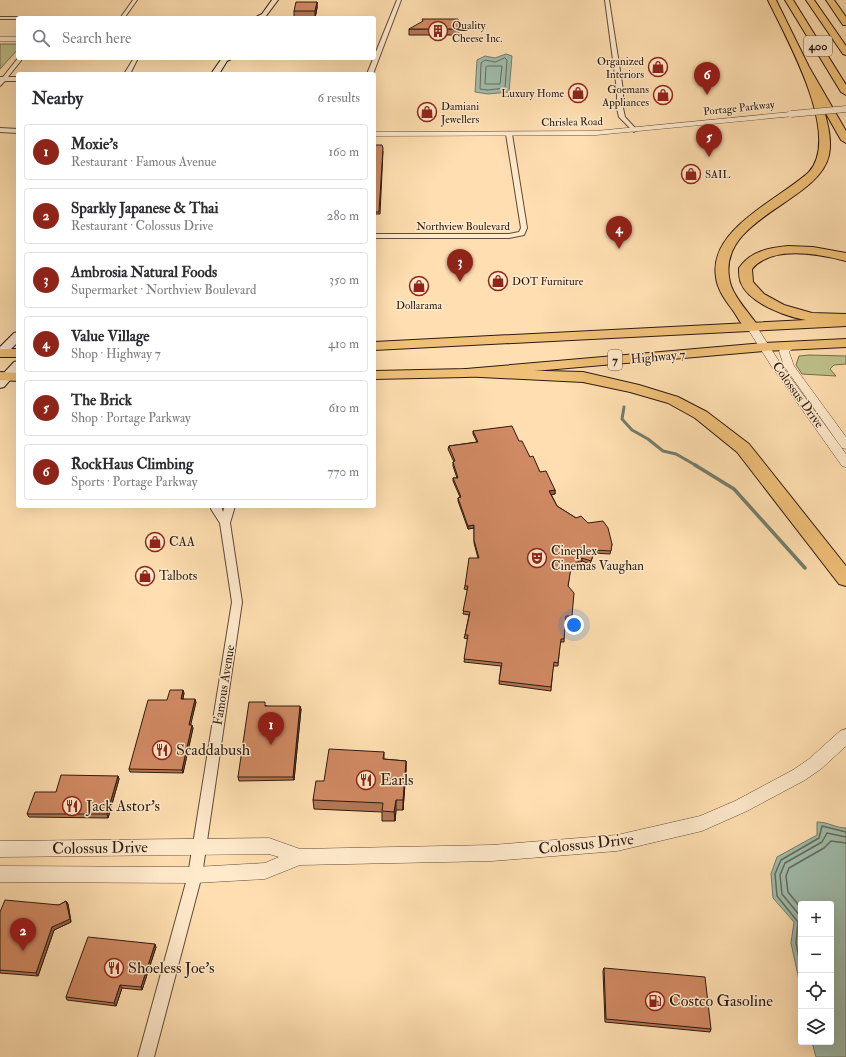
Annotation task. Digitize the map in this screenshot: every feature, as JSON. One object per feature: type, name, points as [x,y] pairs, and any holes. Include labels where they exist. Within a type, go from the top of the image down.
[{"type":"highway","points":[[772,0],[805,68],[846,140]]},
{"type":"highway","name":"400","points":[[789,0],[846,92]]},
{"type":"highway","name":"400","points":[[810,0],[846,52]]},
{"type":"highway","points":[[830,0],[846,23]]},
{"type":"highway","points":[[751,326],[727,290],[722,277],[723,259],[730,242],[742,229],[803,183],[819,168],[824,157],[826,145],[823,126],[805,68]]},
{"type":"highway","points":[[846,257],[809,250],[782,251],[767,253],[756,257],[745,268],[747,283],[759,297],[779,308],[811,317],[846,318]]},
{"type":"highway","points":[[466,373],[583,377],[634,388],[673,400],[701,415],[743,448],[846,579]]},
{"type":"main road","points":[[262,16],[275,0]]},
{"type":"main road","points":[[255,16],[254,15],[257,10]]},
{"type":"main road","points":[[216,72],[225,60]]},
{"type":"main road","name":"Highway 7","points":[[376,346],[846,322]]},
{"type":"main road","points":[[0,354],[16,337]]},
{"type":"main road","points":[[376,356],[468,353],[536,347],[570,337]]},
{"type":"main road","name":"Highway 7","points":[[376,375],[466,373],[764,348],[846,343]]},
{"type":"main road","points":[[0,354],[16,353]]},
{"type":"main road","points":[[6,378],[16,366]]},
{"type":"street","points":[[124,16],[135,0]]},
{"type":"street","points":[[376,59],[399,0]]},
{"type":"street","name":"Chrislea Road","points":[[607,0],[620,90],[620,108],[622,118],[634,130]]},
{"type":"street","points":[[0,18],[16,18]]},
{"type":"street","points":[[0,40],[16,40]]},
{"type":"street","points":[[0,84],[2,79],[19,60]]},
{"type":"street","points":[[128,72],[135,60]]},
{"type":"street","points":[[371,72],[375,60]]},
{"type":"street","points":[[2,79],[16,79]]},
{"type":"street","name":"Portage Parkway","points":[[634,130],[846,109]]},
{"type":"street","points":[[0,130],[16,131]]},
{"type":"street","name":"Chrislea Road","points":[[376,134],[596,133],[634,130]]},
{"type":"street","name":"Northview Boulevard","points":[[376,236],[509,236],[522,234],[524,228],[509,134]]},
{"type":"street","name":"Colossus Drive","points":[[751,326],[777,367],[793,381],[846,444]]},
{"type":"street","name":"Colossus Drive","points":[[790,346],[784,351],[793,381],[846,463]]},
{"type":"street","name":"Famous Avenue","points":[[200,847],[237,602],[225,523],[216,508]]},
{"type":"street","name":"Famous Avenue","points":[[225,523],[229,508]]},
{"type":"street","name":"Colossus Drive","points":[[1,853],[172,846],[269,846],[300,857],[500,852],[617,843],[661,834],[702,823],[741,806],[799,775],[815,764],[846,736]]},
{"type":"street","points":[[146,1057],[195,875],[200,847]]},
{"type":"street","name":"Colossus Drive","points":[[0,874],[195,875],[265,872],[300,857]]},
{"type":"green space","points":[[0,44],[16,44],[16,51],[0,69]]},
{"type":"green space","points":[[799,356],[846,356],[846,364],[834,365],[830,369],[836,376],[802,374],[796,365]]},
{"type":"water","points":[[506,54],[512,56],[509,92],[488,94],[475,92],[477,60],[485,56],[495,58]]},
{"type":"water","points":[[817,822],[846,828],[846,1057],[816,1057],[813,1045],[834,1045],[834,901],[798,901],[798,975],[791,943],[794,922],[773,898],[771,874],[777,857],[817,835]]},
{"type":"building","points":[[296,2],[317,2],[315,11],[294,11]]},
{"type":"building","points":[[422,19],[458,19],[459,29],[409,29],[423,21]]},
{"type":"building","points":[[376,145],[382,145],[383,148],[379,212],[376,212]]},
{"type":"building","name":"Cineplex Cinemas Vaughan","points":[[512,426],[519,441],[522,441],[530,457],[533,456],[540,472],[546,471],[555,490],[549,491],[557,506],[576,518],[581,516],[588,523],[603,521],[608,528],[612,544],[611,551],[595,550],[591,561],[582,558],[571,568],[568,586],[574,593],[572,616],[566,616],[564,639],[561,639],[558,663],[554,662],[551,687],[499,681],[502,663],[464,659],[468,635],[465,635],[470,612],[463,611],[468,586],[465,586],[469,558],[479,558],[474,540],[474,525],[468,526],[458,498],[461,497],[453,478],[458,478],[453,462],[455,461],[449,446],[478,442],[473,431]]},
{"type":"building","name":"Scaddabush","points":[[170,690],[183,690],[181,699],[195,699],[189,725],[192,725],[182,770],[129,769],[148,700],[167,700]]},
{"type":"building","points":[[249,702],[265,702],[265,706],[300,706],[293,777],[238,777]]},
{"type":"building","name":"Earls","points":[[329,749],[384,752],[383,759],[406,761],[403,800],[396,800],[394,812],[382,811],[383,803],[313,800],[316,781],[324,781]]},
{"type":"building","name":"Jack Astor's","points":[[61,775],[118,776],[107,814],[27,814],[35,792],[56,792]]},
{"type":"building","points":[[5,900],[59,905],[66,901],[70,919],[52,927],[36,973],[0,970],[0,912]]},
{"type":"building","name":"Shoeless Joe's","points":[[88,937],[155,944],[141,987],[120,985],[114,1003],[66,997]]},
{"type":"building","name":"Costco Gasoline","points":[[604,968],[705,977],[711,1029],[606,1019]]},
{"type":"waterway","points":[[624,407],[622,419],[632,430],[648,439],[663,451],[676,454],[697,466]]},
{"type":"waterway","points":[[695,465],[734,489],[805,568]]},
{"type":"place","name":"Quality Cheese Inc.","points":[[438,31]]},
{"type":"place","name":"Organized Interiors","points":[[658,67]]},
{"type":"place","name":"Luxury Home","points":[[578,93]]},
{"type":"place","name":"Goemans Appliances","points":[[663,95]]},
{"type":"place","name":"RockHaus Climbing","points":[[707,95]]},
{"type":"place","name":"Damiani Jewellers","points":[[427,112]]},
{"type":"place","name":"The Brick","points":[[709,157]]},
{"type":"place","name":"SAIL","points":[[691,174]]},
{"type":"place","name":"Value Village","points":[[619,249]]},
{"type":"place","name":"DOT Furniture","points":[[498,281]]},
{"type":"place","name":"Ambrosia Natural Foods","points":[[460,282]]},
{"type":"place","name":"Dollarama","points":[[419,286]]},
{"type":"place","name":"CAA","points":[[155,542]]},
{"type":"place","name":"Cineplex Cinemas Vaughan","points":[[537,558]]},
{"type":"place","name":"Talbots","points":[[145,576]]},
{"type":"place","name":"Moxie's","points":[[271,745]]},
{"type":"place","name":"Scaddabush","points":[[162,750]]},
{"type":"place","name":"Earls","points":[[366,780]]},
{"type":"place","name":"Jack Astor's","points":[[72,806]]},
{"type":"place","name":"Sparkly Japanese & Thai","points":[[23,951]]},
{"type":"place","name":"Shoeless Joe's","points":[[114,968]]},
{"type":"place","name":"Costco Gasoline","points":[[655,1001]]}]
